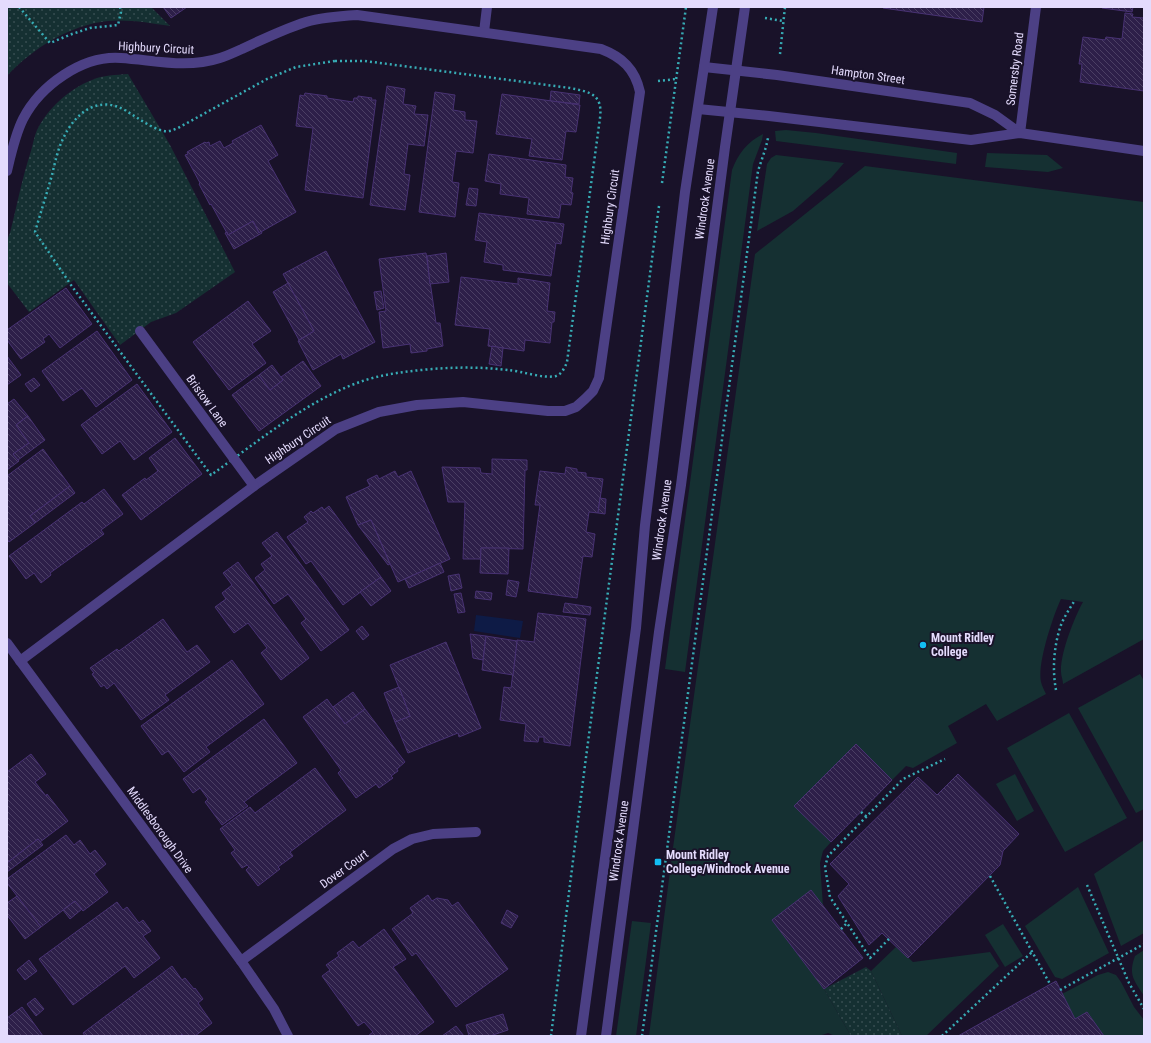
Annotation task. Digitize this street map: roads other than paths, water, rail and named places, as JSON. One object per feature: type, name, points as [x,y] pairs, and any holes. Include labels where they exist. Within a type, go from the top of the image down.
[{"type":"street","points":[[484,32],[487,7]]},
{"type":"street","name":"Windrock Avenue","points":[[581,1036],[636,628],[645,525],[686,192],[713,7]]},
{"type":"street","name":"Windrock Avenue","points":[[606,1036],[745,7]]},
{"type":"street","name":"Somersby Road","points":[[1020,134],[1036,7]]},
{"type":"street","name":"Highbury Circuit","points":[[7,171],[13,146],[23,119],[38,97],[55,80],[79,66],[98,60],[119,58],[168,64],[191,64],[220,58],[307,22],[330,16],[357,15],[366,12],[484,32],[601,49],[614,54],[624,62],[633,73],[640,92],[599,378],[593,390],[585,400],[576,407],[565,411],[548,411],[464,402],[417,404],[379,412],[336,429],[254,486],[20,661]]},
{"type":"street","name":"Hampton Street","points":[[704,67],[777,75],[970,103],[996,115],[1020,134]]},
{"type":"street","points":[[698,109],[971,140],[1020,134],[1144,151]]},
{"type":"street","name":"Bristow Lane","points":[[140,331],[254,486]]},
{"type":"street","name":"Middlesborough Drive","points":[[7,643],[241,961],[274,1009],[288,1036]]},
{"type":"street","name":"Dover Court","points":[[241,961],[392,849],[412,839],[433,834],[476,832]]},
{"type":"water","points":[[476,615],[523,621],[520,638],[474,631]]},
{"type":"place","name":"Mount Ridley College","points":[[923,645]]},
{"type":"place","name":"Mount Ridley College/Windrock Avenue","points":[[658,862]]}]
